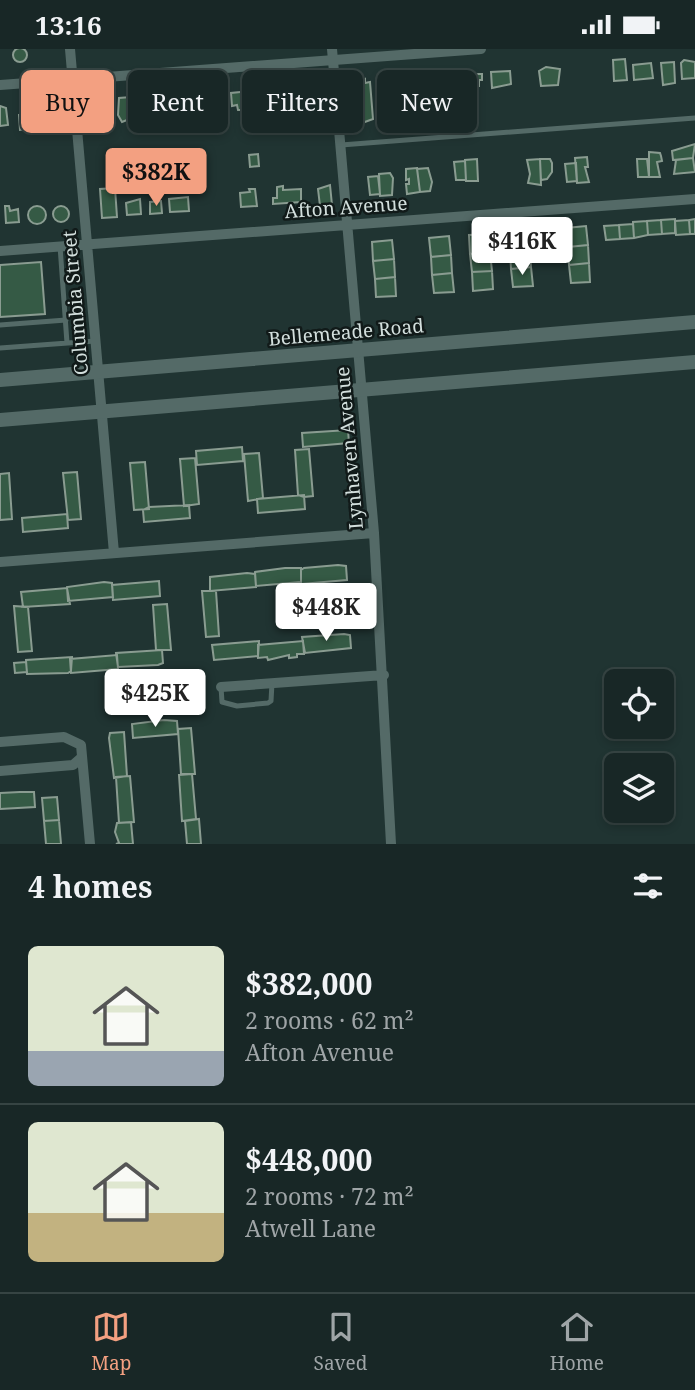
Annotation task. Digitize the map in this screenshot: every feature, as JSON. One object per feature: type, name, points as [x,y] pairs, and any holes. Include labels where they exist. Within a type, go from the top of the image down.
[{"type":"main road","name":"Bellemeade Road","points":[[0,380],[695,322]]},
{"type":"main road","points":[[0,419],[695,362]]},
{"type":"street","name":"Columbia Street","points":[[70,49],[72,70]]},
{"type":"street","points":[[114,75],[333,54],[481,49]]},
{"type":"street","name":"Lynhaven Avenue","points":[[333,54],[374,533],[384,675],[391,844]]},
{"type":"street","points":[[0,85],[21,83]]},
{"type":"street","name":"Columbia Street","points":[[78,133],[114,553]]},
{"type":"street","name":"Afton Avenue","points":[[0,251],[695,199]]},
{"type":"street","points":[[0,562],[374,533]]},
{"type":"street","points":[[221,687],[384,675]]},
{"type":"street","points":[[0,742],[70,738],[80,745],[90,844]]},
{"type":"street","points":[[0,771],[73,765],[81,758]]},
{"type":"lane","points":[[341,145],[695,118]]},
{"type":"lane","points":[[60,246],[67,343]]},
{"type":"lane","points":[[0,325],[66,320]]},
{"type":"lane","points":[[0,348],[97,341]]},
{"type":"lane","points":[[221,687],[222,702],[237,706],[268,703],[271,701],[272,683]]},
{"type":"building","points":[[17,48],[23,48],[27,55],[23,62],[17,62],[13,58],[13,52]]},
{"type":"building","points":[[625,59],[627,80],[614,81],[613,60]]},
{"type":"building","points":[[684,60],[695,62],[695,78],[682,79],[681,63]]},
{"type":"building","points":[[674,62],[675,83],[663,85],[661,63]]},
{"type":"building","points":[[651,63],[653,78],[634,80],[633,65]]},
{"type":"building","points":[[546,67],[560,69],[558,85],[541,86],[539,71]]},
{"type":"building","points":[[510,71],[511,84],[492,88],[491,72]]},
{"type":"building","points":[[477,74],[482,74],[479,86],[477,86]]},
{"type":"building","points":[[363,80],[365,83],[370,82],[373,119],[363,123]]},
{"type":"building","points":[[242,92],[242,110],[238,110],[237,105],[232,106],[231,93]]},
{"type":"building","points":[[128,97],[128,120],[122,122],[118,115],[119,98]]},
{"type":"building","points":[[0,106],[6,108],[8,125],[0,126]]},
{"type":"building","points":[[695,144],[693,158],[673,160],[672,151]]},
{"type":"building","points":[[649,152],[660,153],[662,161],[657,162],[660,177],[649,177]]},
{"type":"building","points":[[258,154],[259,166],[250,167],[249,155]]},
{"type":"building","points":[[587,157],[588,167],[585,167],[589,182],[577,183],[575,158]]},
{"type":"building","points":[[693,158],[695,172],[674,174],[676,160]]},
{"type":"building","points":[[477,159],[478,181],[466,181],[465,160]]},
{"type":"building","points":[[540,159],[541,185],[528,183],[530,174],[527,160]]},
{"type":"building","points":[[540,159],[550,159],[552,163],[552,172],[547,179],[541,180]]},
{"type":"building","points":[[637,159],[647,159],[649,177],[638,177]]},
{"type":"building","points":[[465,161],[466,180],[456,180],[454,162]]},
{"type":"building","points":[[576,163],[577,181],[567,182],[565,164]]},
{"type":"building","points":[[417,168],[420,192],[407,194],[406,184],[409,184],[409,179],[406,180],[406,169]]},
{"type":"building","points":[[428,168],[432,182],[430,191],[420,192],[417,169]]},
{"type":"building","points":[[390,173],[393,178],[392,195],[380,196],[379,174]]},
{"type":"building","points":[[378,176],[380,194],[370,195],[368,177]]},
{"type":"building","points":[[330,185],[332,205],[320,206],[318,189]]},
{"type":"building","points":[[283,186],[283,190],[301,189],[301,202],[273,204],[273,198],[277,198],[277,187]]},
{"type":"building","points":[[115,188],[117,217],[102,218],[100,189]]},
{"type":"building","points":[[249,189],[255,189],[257,206],[241,207],[240,193],[250,192]]},
{"type":"building","points":[[188,197],[189,211],[170,212],[169,199]]},
{"type":"building","points":[[140,199],[141,214],[127,215],[126,203]]},
{"type":"building","points":[[161,201],[162,213],[150,214],[150,202]]},
{"type":"building","points":[[5,206],[9,206],[10,211],[18,209],[19,222],[6,223]]},
{"type":"building","points":[[37,206],[43,209],[46,215],[43,221],[37,224],[31,221],[28,215],[31,209]]},
{"type":"building","points":[[61,206],[67,208],[67,220],[61,222],[55,220],[53,214],[55,208]]},
{"type":"building","points":[[675,219],[675,233],[662,234],[661,220]]},
{"type":"building","points":[[695,219],[695,234],[690,234],[689,220]]},
{"type":"building","points":[[661,220],[662,234],[648,235],[647,221]]},
{"type":"building","points":[[689,220],[690,234],[676,235],[675,221]]},
{"type":"building","points":[[647,221],[648,235],[634,238],[633,222]]},
{"type":"building","points":[[633,224],[634,238],[620,239],[619,225]]},
{"type":"building","points":[[619,225],[620,239],[606,240],[604,226]]},
{"type":"building","points":[[586,226],[588,245],[568,247],[566,228]]},
{"type":"building","points":[[529,231],[530,249],[510,251],[509,232]]},
{"type":"building","points":[[489,234],[490,252],[470,254],[469,235]]},
{"type":"building","points":[[449,236],[451,255],[431,257],[429,238]]},
{"type":"building","points":[[392,240],[394,259],[373,261],[372,242]]},
{"type":"building","points":[[588,245],[589,263],[569,265],[568,247]]},
{"type":"building","points":[[530,249],[531,267],[511,269],[510,251]]},
{"type":"building","points":[[490,252],[492,271],[472,272],[470,254]]},
{"type":"building","points":[[451,255],[452,273],[432,275],[431,257]]},
{"type":"building","points":[[394,259],[395,277],[375,279],[373,261]]},
{"type":"building","points":[[41,262],[45,314],[0,317],[0,265]]},
{"type":"building","points":[[589,263],[590,282],[571,283],[569,265]]},
{"type":"building","points":[[531,267],[533,286],[513,287],[511,269]]},
{"type":"building","points":[[492,271],[493,289],[473,291],[472,272]]},
{"type":"building","points":[[452,273],[454,292],[434,293],[432,275]]},
{"type":"building","points":[[395,277],[396,296],[376,297],[375,279]]},
{"type":"building","points":[[348,430],[349,443],[303,447],[302,433]]},
{"type":"building","points":[[242,447],[243,461],[197,465],[196,451]]},
{"type":"building","points":[[309,449],[313,496],[304,497],[298,495],[295,450]]},
{"type":"building","points":[[259,453],[263,498],[248,501],[244,454]]},
{"type":"building","points":[[195,458],[199,504],[184,506],[180,459]]},
{"type":"building","points":[[145,462],[149,509],[134,510],[130,463]]},
{"type":"building","points":[[77,472],[81,519],[68,520],[63,473]]},
{"type":"building","points":[[9,473],[12,519],[0,520],[0,474]]},
{"type":"building","points":[[304,495],[305,509],[258,513],[257,499]]},
{"type":"building","points":[[189,505],[190,518],[144,522],[143,510],[149,507]]},
{"type":"building","points":[[67,514],[68,528],[23,532],[22,518]]},
{"type":"building","points":[[346,566],[347,580],[301,584],[301,570],[304,568]]},
{"type":"building","points":[[301,568],[301,582],[256,586],[255,572]]},
{"type":"building","points":[[255,574],[256,587],[210,591],[210,577]]},
{"type":"building","points":[[159,581],[160,596],[113,600],[112,585]]},
{"type":"building","points":[[112,583],[113,597],[68,601],[67,587]]},
{"type":"building","points":[[67,588],[70,604],[23,607],[21,592]]},
{"type":"building","points":[[202,591],[216,591],[219,636],[206,637]]},
{"type":"building","points":[[167,604],[171,650],[156,650],[153,605]]},
{"type":"building","points":[[14,606],[28,607],[32,651],[18,652]]},
{"type":"building","points":[[350,635],[351,648],[305,653],[302,637]]},
{"type":"building","points":[[259,641],[258,656],[214,660],[212,645]]},
{"type":"building","points":[[303,641],[304,654],[297,654],[297,657],[289,658],[289,655],[268,660],[267,657],[258,658],[258,645]]},
{"type":"building","points":[[162,650],[163,663],[158,665],[118,667],[116,653]]},
{"type":"building","points":[[117,655],[118,669],[71,673],[70,659]]},
{"type":"building","points":[[72,657],[71,671],[68,673],[27,674],[26,660]]},
{"type":"building","points":[[26,662],[27,672],[15,673],[14,663]]},
{"type":"building","points":[[177,721],[178,734],[133,738],[132,724]]},
{"type":"building","points":[[191,728],[195,774],[181,774],[178,729]]},
{"type":"building","points":[[124,732],[127,776],[114,778],[110,733]]},
{"type":"building","points":[[192,774],[196,819],[182,821],[179,775]]},
{"type":"building","points":[[130,776],[134,822],[119,823],[116,777]]},
{"type":"building","points":[[34,792],[35,807],[0,809],[0,793]]},
{"type":"building","points":[[57,797],[59,820],[44,821],[42,798]]},
{"type":"building","points":[[199,819],[201,844],[187,844],[185,821]]},
{"type":"building","points":[[59,820],[61,844],[46,844],[44,821]]},
{"type":"building","points":[[131,822],[133,844],[116,844],[119,843],[115,832],[117,823]]}]
